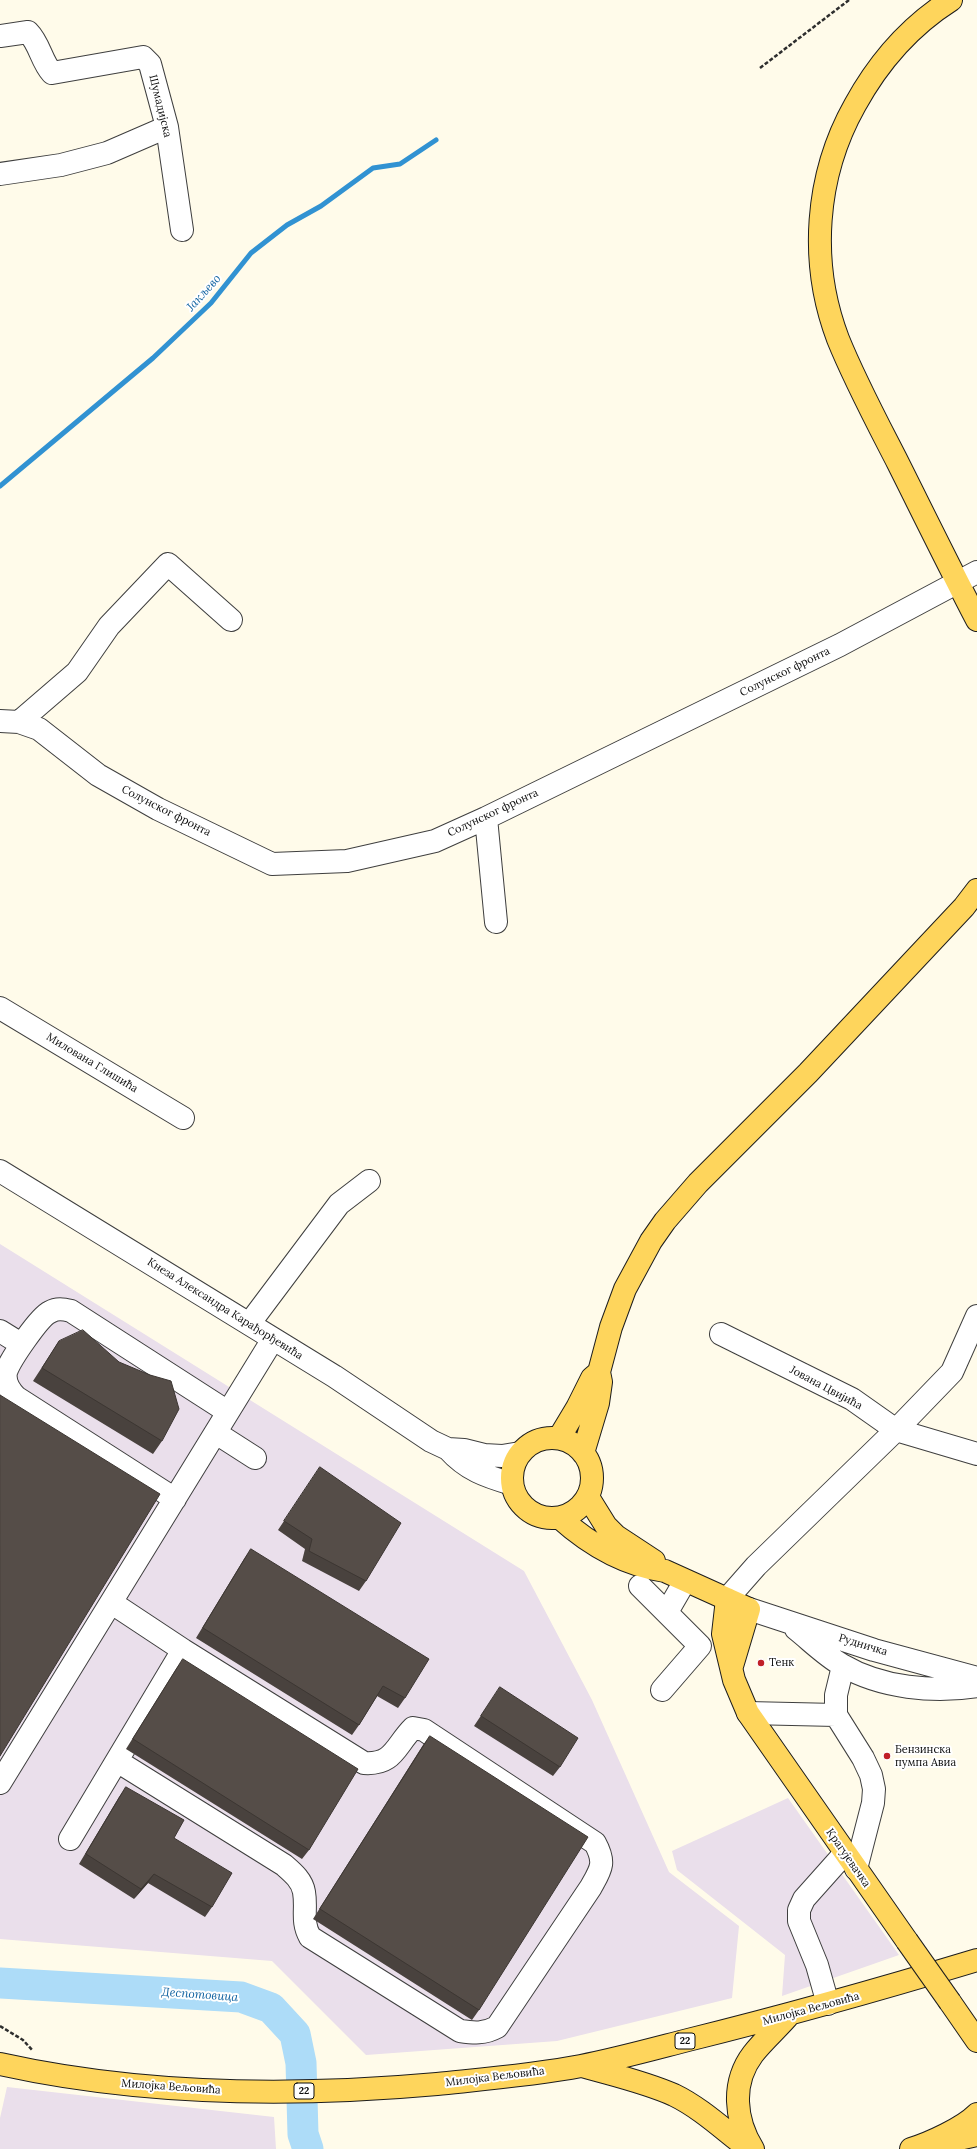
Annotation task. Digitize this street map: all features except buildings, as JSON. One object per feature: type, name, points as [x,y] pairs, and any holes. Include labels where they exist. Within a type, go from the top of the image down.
[{"type":"main road","points":[[951,0],[934,12],[900,41],[865,87],[841,133],[829,166],[823,195],[820,224],[820,256],[824,284],[838,339],[977,620]]},
{"type":"main road","points":[[584,1453],[598,1403],[601,1382],[599,1372],[625,1289],[651,1241],[678,1204],[808,1073],[964,907],[977,890]]},
{"type":"main road","points":[[559,1438],[577,1408],[592,1378],[599,1372]]},
{"type":"main road","points":[[559,1438],[568,1441],[584,1453],[590,1462],[592,1485],[588,1497],[581,1506],[572,1514],[560,1518],[547,1518],[535,1514],[524,1507],[517,1497],[512,1484],[515,1463],[520,1453],[537,1440],[559,1438]]},
{"type":"main road","points":[[588,1497],[606,1526],[616,1536],[653,1559],[665,1571]]},
{"type":"main road","points":[[560,1518],[578,1535],[606,1551],[644,1567],[665,1571],[749,1609],[731,1669]]},
{"type":"main road","name":"Крагујевачка","points":[[727,1599],[724,1634],[731,1669],[740,1697],[748,1713],[977,2041]]},
{"type":"main road","name":"Милојка Вељовића","points":[[0,2064],[123,2085],[239,2091],[369,2090],[482,2080],[581,2066],[789,2015],[977,1960]]},
{"type":"main road","points":[[753,2149],[741,2126],[737,2106],[739,2086],[753,2054],[789,2015]]},
{"type":"main road","points":[[581,2066],[644,2084],[675,2096],[700,2112],[749,2149]]},
{"type":"main road","points":[[919,2146],[964,2124],[977,2114]]},
{"type":"main road","points":[[919,2146],[977,2135]]},
{"type":"street","name":"Шумадијска","points":[[0,36],[28,32],[35,39],[46,66],[52,74],[143,57],[150,64],[167,127],[182,230]]},
{"type":"street","points":[[0,174],[61,165],[107,153],[167,127]]},
{"type":"street","points":[[10,721],[77,672],[109,626],[168,564],[231,620]]},
{"type":"street","name":"Солунског фронта","points":[[10,721],[39,729],[98,775],[151,806],[272,864],[347,861],[435,841],[486,818],[840,645],[977,572]]},
{"type":"street","points":[[486,818],[496,922]]},
{"type":"street","name":"Милована Глишића","points":[[0,1008],[183,1118]]},
{"type":"street","name":"Кнеза Александра Карађорђевића","points":[[0,1171],[334,1376],[431,1441],[448,1449],[464,1450],[494,1457],[520,1453]]},
{"type":"street","points":[[249,1324],[339,1204],[369,1181]]},
{"type":"street","points":[[175,1499],[16,1398],[7,1383],[6,1372],[22,1344],[43,1317],[49,1312],[56,1310],[71,1311],[228,1412]]},
{"type":"street","points":[[727,1599],[772,1550],[896,1430],[952,1372],[977,1316]]},
{"type":"street","points":[[0,1331],[22,1344]]},
{"type":"street","name":"Јована Цвијића","points":[[721,1334],[852,1399],[896,1430],[977,1454]]},
{"type":"street","points":[[0,1783],[112,1603],[273,1338]]},
{"type":"street","points":[[216,1433],[255,1458]]},
{"type":"street","name":"Кнеза Александра Карађорђевића","points":[[448,1449],[460,1462],[469,1468],[512,1484]]},
{"type":"street","points":[[667,1612],[685,1581]]},
{"type":"street","points":[[640,1586],[700,1646],[662,1690]]},
{"type":"street","points":[[112,1603],[183,1650],[364,1763],[375,1764],[389,1759],[413,1728],[424,1730],[595,1843],[602,1856],[601,1869],[591,1888],[497,2027],[488,2032],[474,2033],[460,2031],[310,1937],[305,1928],[304,1891],[298,1879],[284,1865],[117,1760]]},
{"type":"street","name":"Рудничка","points":[[749,1609],[874,1650],[977,1678]]},
{"type":"street","points":[[784,1620],[843,1666],[872,1678],[899,1685],[942,1688],[977,1686]]},
{"type":"street","points":[[70,1839],[183,1650]]},
{"type":"street","points":[[828,2004],[817,1965],[799,1921],[799,1910],[804,1899],[850,1861],[874,1803],[874,1789],[871,1775],[863,1758],[836,1715],[836,1695],[843,1666]]},
{"type":"street","points":[[748,1713],[836,1715]]},
{"type":"path","points":[[760,68],[849,0]]},
{"type":"path","points":[[0,2026],[23,2040],[37,2056],[42,2072]]},
{"type":"shaded area","points":[[0,1244],[524,1571],[592,1700],[669,1872],[739,1926],[732,1998],[557,2041],[366,2055],[272,1961],[0,1939]]},
{"type":"shaded area","points":[[788,1798],[899,1955],[782,1996],[785,1955],[677,1870],[672,1851]]},
{"type":"shaded area","points":[[7,2087],[274,2117],[276,2149],[0,2149],[0,2118]]},
{"type":"waterway","name":"Јакљево","points":[[0,486],[153,358],[211,303],[251,253],[287,225],[321,206],[373,168],[400,164],[436,140]]},
{"type":"waterway","name":"Деспотовица","points":[[0,1983],[241,1997],[271,2008],[295,2034],[301,2063],[303,2134],[308,2149]]},
{"type":"place","name":"Тенк","points":[[761,1663]]},
{"type":"place","name":"Бензинска пумпа Авиа","points":[[887,1756]]}]
